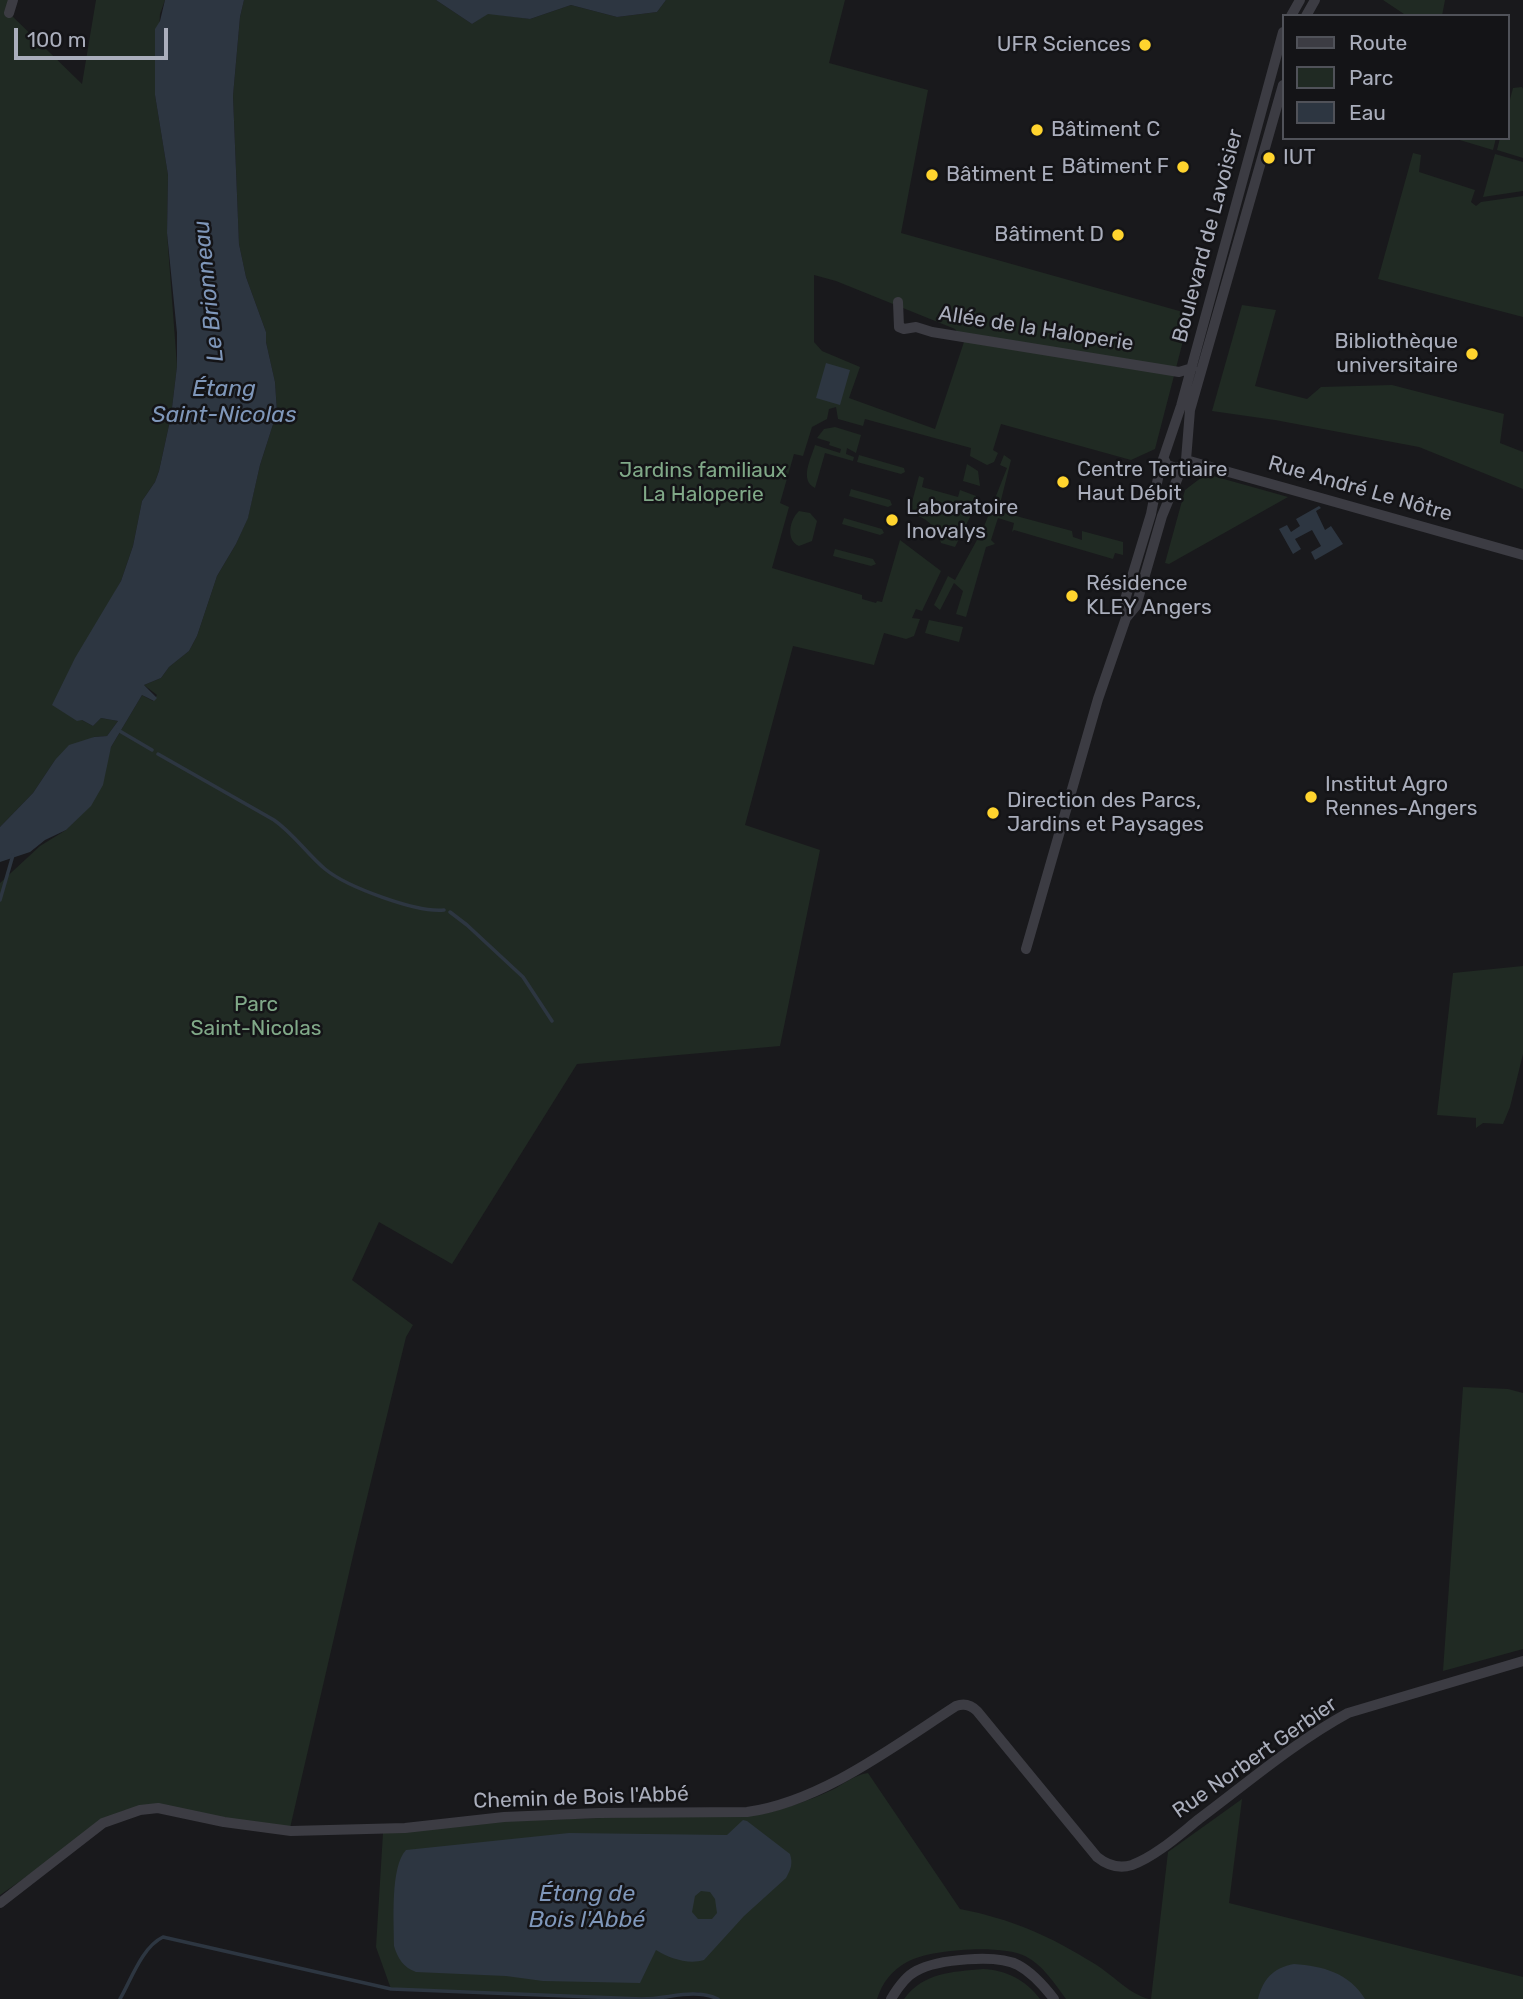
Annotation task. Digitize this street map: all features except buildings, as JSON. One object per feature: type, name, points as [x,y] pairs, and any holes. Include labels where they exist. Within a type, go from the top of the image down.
[{"type":"street","points":[[9,13],[13,0]]},
{"type":"street","name":"Boulevard de Lavoisier","points":[[1126,618],[1124,603],[1151,514],[1160,468],[1192,368],[1282,37]]},
{"type":"street","name":"Boulevard de Lavoisier","points":[[1026,949],[1098,699],[1126,618],[1136,606],[1162,516],[1185,460],[1190,410],[1282,88]]},
{"type":"street","name":"Allée de la Haloperie","points":[[898,302],[898,322],[904,329],[916,327],[932,332],[1180,372],[1192,368]]},
{"type":"street","points":[[1177,445],[1183,448],[1185,460],[1172,467],[1165,454],[1177,445]]},
{"type":"street","name":"Rue André Le Nôtre","points":[[1185,460],[1523,555]]},
{"type":"street","name":"Rue Norbert Gerbier","points":[[1097,1857],[1118,1866],[1136,1863],[1161,1848],[1348,1713],[1523,1661]]},
{"type":"street","name":"Chemin de Bois l'Abbé","points":[[0,1903],[103,1823],[140,1810],[159,1808],[224,1822],[291,1831],[405,1828],[531,1816],[766,1810],[828,1784],[963,1704],[977,1711],[1097,1857]]},
{"type":"street","points":[[891,1999],[914,1971],[931,1965],[997,1959],[1016,1964],[1029,1972],[1054,1999]]},
{"type":"green space","points":[[0,0],[12,0],[9,13],[82,84],[96,0],[165,0],[160,14],[155,95],[168,175],[167,233],[177,366],[171,416],[159,471],[142,501],[133,546],[121,581],[105,611],[82,720],[93,726],[101,718],[118,721],[107,736],[94,737],[55,760],[33,793],[0,827]]},
{"type":"green space","name":"Parc Saint-Nicolas","points":[[244,0],[436,0],[472,24],[488,13],[530,19],[571,5],[617,17],[657,12],[666,0],[845,0],[829,63],[928,90],[901,233],[1190,314],[1155,449],[1131,460],[1001,424],[993,450],[998,453],[994,462],[987,465],[970,456],[971,448],[865,419],[863,426],[838,419],[836,407],[829,409],[827,419],[812,427],[803,456],[794,454],[780,503],[789,507],[772,568],[862,595],[862,599],[876,603],[882,602],[900,540],[941,571],[922,611],[916,609],[912,618],[920,619],[914,636],[906,639],[884,633],[874,665],[793,646],[745,825],[820,850],[780,1046],[577,1064],[452,1264],[379,1222],[352,1280],[413,1325],[406,1337],[290,1828],[234,1821],[163,1805],[122,1811],[0,1895],[0,883],[40,846],[66,830],[85,811],[111,747],[142,695],[153,701],[157,695],[144,685],[161,678],[169,667],[189,651],[197,636],[217,576],[248,517],[260,465],[277,412],[275,382],[266,332],[246,277],[239,244],[233,96]],"holes":[[[814,275],[836,281],[955,329],[964,342],[935,429],[849,398],[860,367],[822,351],[814,342]]]},
{"type":"green space","points":[[1383,0],[1445,0],[1442,14],[1404,14]]},
{"type":"green space","points":[[1513,88],[1523,89],[1523,158],[1497,150],[1500,140],[1509,140],[1509,103]]},
{"type":"green space","points":[[1460,140],[1496,140],[1493,150]]},
{"type":"green space","points":[[1413,153],[1421,155],[1419,172],[1475,190],[1471,202],[1476,206],[1481,202],[1523,196],[1523,317],[1378,279]]},
{"type":"green space","points":[[1495,154],[1523,162],[1523,191],[1483,197]]},
{"type":"green space","points":[[1242,305],[1276,310],[1255,386],[1307,399],[1321,387],[1392,385],[1504,414],[1500,443],[1523,452],[1523,489],[1419,447],[1212,411]]},
{"type":"green space","points":[[835,427],[861,435],[856,453],[847,448],[846,454],[854,457],[853,461],[825,453],[815,488],[810,484],[807,475],[815,445],[840,453],[841,449],[817,438],[824,429]]},
{"type":"green space","points":[[859,455],[904,468],[905,472],[901,474],[857,462]]},
{"type":"green space","points":[[1004,455],[1011,460],[1000,504],[1005,513],[1072,531],[1073,537],[1082,540],[1082,531],[1123,542],[1123,555],[1115,553],[1113,559],[1014,530],[1012,532],[1014,523],[998,518],[991,540],[995,544],[986,547],[966,617],[956,614],[963,591],[954,583],[940,610],[934,605],[948,576],[955,580],[983,529],[1007,468],[1000,465]]},
{"type":"green space","points":[[967,464],[978,471],[980,486],[963,481]]},
{"type":"green space","points":[[1206,474],[1288,497],[1169,564],[1165,563],[1185,490]]},
{"type":"green space","points":[[919,476],[924,478],[922,487],[958,497],[960,490],[976,496],[976,505],[955,547],[941,543],[930,523],[909,513]]},
{"type":"green space","points":[[851,489],[890,500],[892,505],[888,507],[849,496]]},
{"type":"green space","points":[[799,511],[810,513],[817,521],[812,541],[799,546],[792,539],[790,529]]},
{"type":"green space","points":[[844,518],[882,529],[884,533],[880,535],[842,524]]},
{"type":"green space","points":[[835,549],[873,559],[876,564],[871,566],[833,556]]},
{"type":"green space","points":[[929,620],[963,627],[959,642],[925,633]]},
{"type":"green space","points":[[1523,966],[1523,1054],[1503,1124],[1483,1123],[1476,1128],[1476,1118],[1437,1115],[1453,973]]},
{"type":"green space","points":[[1463,1387],[1508,1389],[1523,1393],[1523,1649],[1443,1671]]},
{"type":"green space","points":[[868,1773],[960,1909],[1014,1923],[1046,1937],[1095,1964],[1135,1993],[1149,1999],[1066,1999],[1048,1975],[1025,1956],[1014,1952],[983,1949],[948,1951],[907,1962],[888,1978],[877,1999],[718,1999],[698,1992],[659,1999],[391,1989],[376,1947],[383,1833],[502,1821],[767,1813],[816,1797]]},
{"type":"green space","points":[[1242,1799],[1229,1903],[1523,1977],[1523,1999],[1151,1999],[1168,1852]]},
{"type":"green space","points":[[983,1969],[1000,1971],[1015,1977],[1040,1999],[904,1999],[920,1983],[930,1978]]},
{"type":"water","name":"Étang Saint-Nicolas","points":[[165,0],[244,0],[233,96],[239,244],[246,277],[266,332],[275,382],[277,412],[260,465],[248,518],[217,576],[197,636],[189,651],[169,667],[161,678],[144,685],[157,698],[154,701],[142,695],[111,747],[103,785],[91,806],[66,830],[45,840],[30,852],[0,862],[0,827],[33,793],[55,760],[69,745],[107,736],[118,721],[101,718],[93,726],[82,720],[77,721],[52,705],[75,658],[121,581],[133,546],[142,501],[159,471],[171,416],[177,366],[177,333],[167,233],[168,175],[155,95],[155,29],[160,21]]},
{"type":"water","points":[[436,0],[666,0],[657,12],[617,17],[571,5],[530,19],[488,14],[472,24]]},
{"type":"water","points":[[826,363],[850,370],[840,405],[816,398]]},
{"type":"water","points":[[1319,506],[1321,508],[1316,511],[1325,530],[1331,526],[1343,544],[1315,560],[1311,552],[1321,546],[1312,530],[1295,539],[1301,549],[1293,554],[1279,529],[1287,525],[1291,532],[1300,526],[1296,519]]},
{"type":"water","name":"Étang de Bois l'Abbé","points":[[743,1820],[747,1821],[790,1854],[791,1866],[786,1878],[744,1916],[704,1960],[679,1960],[656,1950],[640,1983],[543,1981],[506,1976],[416,1972],[404,1965],[394,1946],[395,1882],[397,1869],[406,1850],[569,1833],[727,1835]],"holes":[[[701,1891],[710,1892],[715,1899],[717,1913],[712,1919],[698,1919],[692,1912],[695,1896]]]},
{"type":"water","points":[[1294,1964],[1334,1972],[1351,1983],[1365,1999],[1258,1999],[1270,1976],[1280,1968]]},
{"type":"waterway","points":[[118,730],[152,750]]},
{"type":"waterway","points":[[158,754],[274,820],[335,876],[365,891],[400,903],[444,910]]},
{"type":"waterway","points":[[0,900],[13,855]]},
{"type":"waterway","points":[[450,912],[523,977],[552,1021]]},
{"type":"waterway","points":[[120,1999],[143,1956],[163,1937],[391,1989],[642,1999],[699,1994],[718,1999]]},
{"type":"place","name":"UFR Sciences","points":[[1145,45]]},
{"type":"place","name":"Bâtiment C","points":[[1037,130]]},
{"type":"place","name":"IUT","points":[[1269,158]]},
{"type":"place","name":"Bâtiment F","points":[[1183,167]]},
{"type":"place","name":"Bâtiment E","points":[[932,175]]},
{"type":"place","name":"Bâtiment D","points":[[1118,235]]},
{"type":"place","name":"Bibliothèque universitaire","points":[[1472,354]]},
{"type":"place","name":"Centre Tertiaire Haut Débit","points":[[1063,482]]},
{"type":"place","name":"Laboratoire Inovalys","points":[[892,520]]},
{"type":"place","name":"Résidence KLEY Angers","points":[[1072,596]]},
{"type":"place","name":"Institut Agro Rennes-Angers","points":[[1311,797]]},
{"type":"place","name":"Direction des Parcs, Jardins et Paysages","points":[[993,813]]},
{"type":"water label","name":"Le Brionneau","points":[[209,291]]},
{"type":"park label","name":"Jardins familiaux La Haloperie","points":[[703,483]]}]
